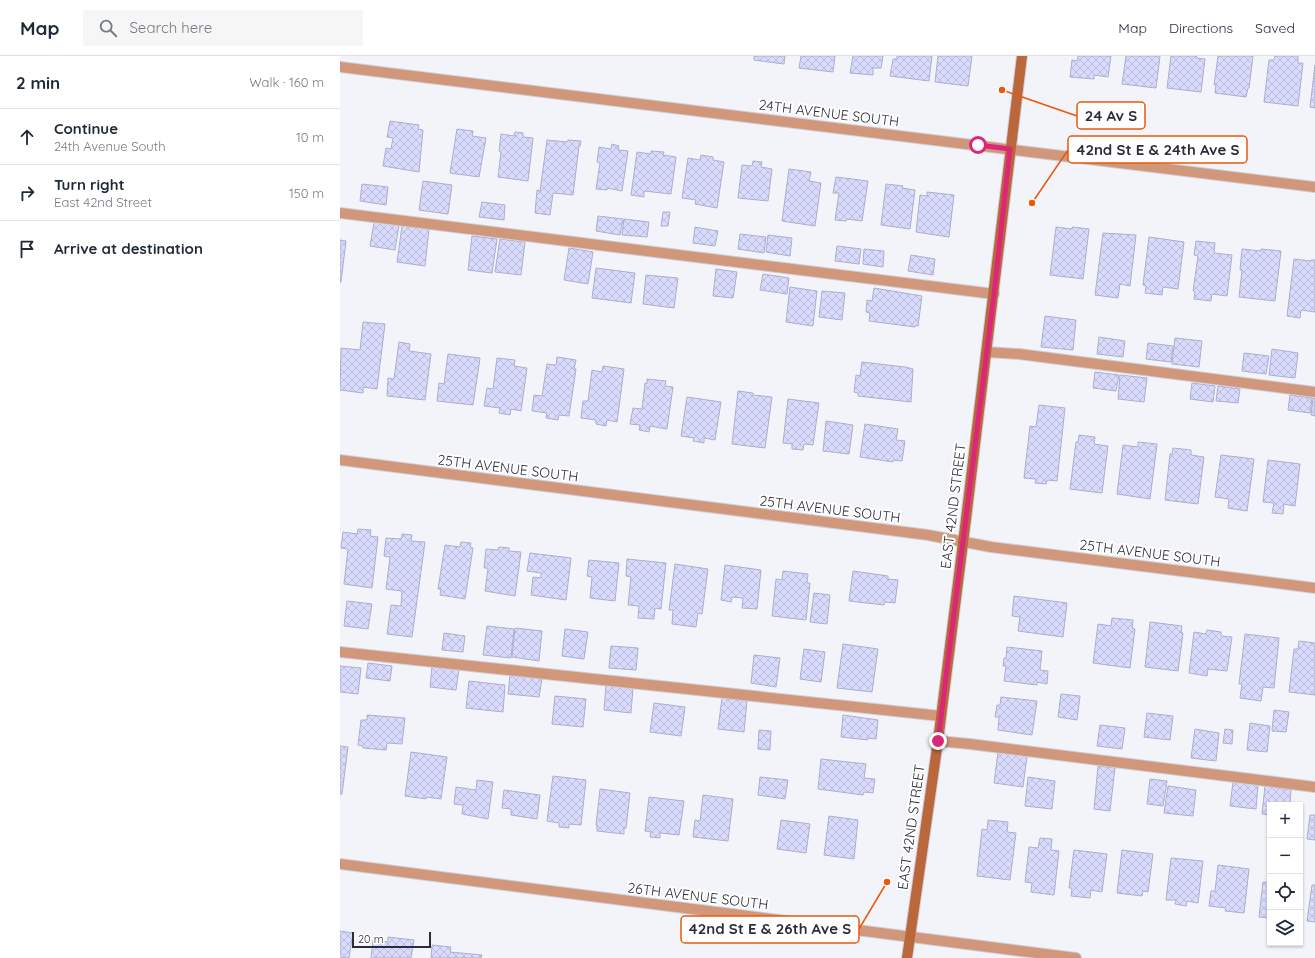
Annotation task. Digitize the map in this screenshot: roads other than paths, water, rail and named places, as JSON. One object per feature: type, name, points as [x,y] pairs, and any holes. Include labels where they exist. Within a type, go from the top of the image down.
[{"type":"street","name":"EAST 42ND STREET","points":[[907,958],[938,741],[987,352],[1022,56]]},
{"type":"street","name":"24TH AVENUE SOUTH","points":[[340,67],[1315,187]]},
{"type":"street","points":[[340,213],[994,294]]},
{"type":"street","points":[[987,352],[1019,354],[1315,392]]},
{"type":"street","name":"25TH AVENUE SOUTH","points":[[340,460],[928,535],[991,547],[1315,588]]},
{"type":"street","points":[[340,652],[941,716]]},
{"type":"street","points":[[938,741],[1315,787]]},
{"type":"street","name":"26TH AVENUE SOUTH","points":[[340,864],[1076,958]]},
{"type":"place","name":"24 Av S","points":[[1002,90]]},
{"type":"place","name":"42nd St E & 24th Ave S","points":[[1032,203]]},
{"type":"place","name":"42nd St E & 26th Ave S","points":[[887,882]]}]
